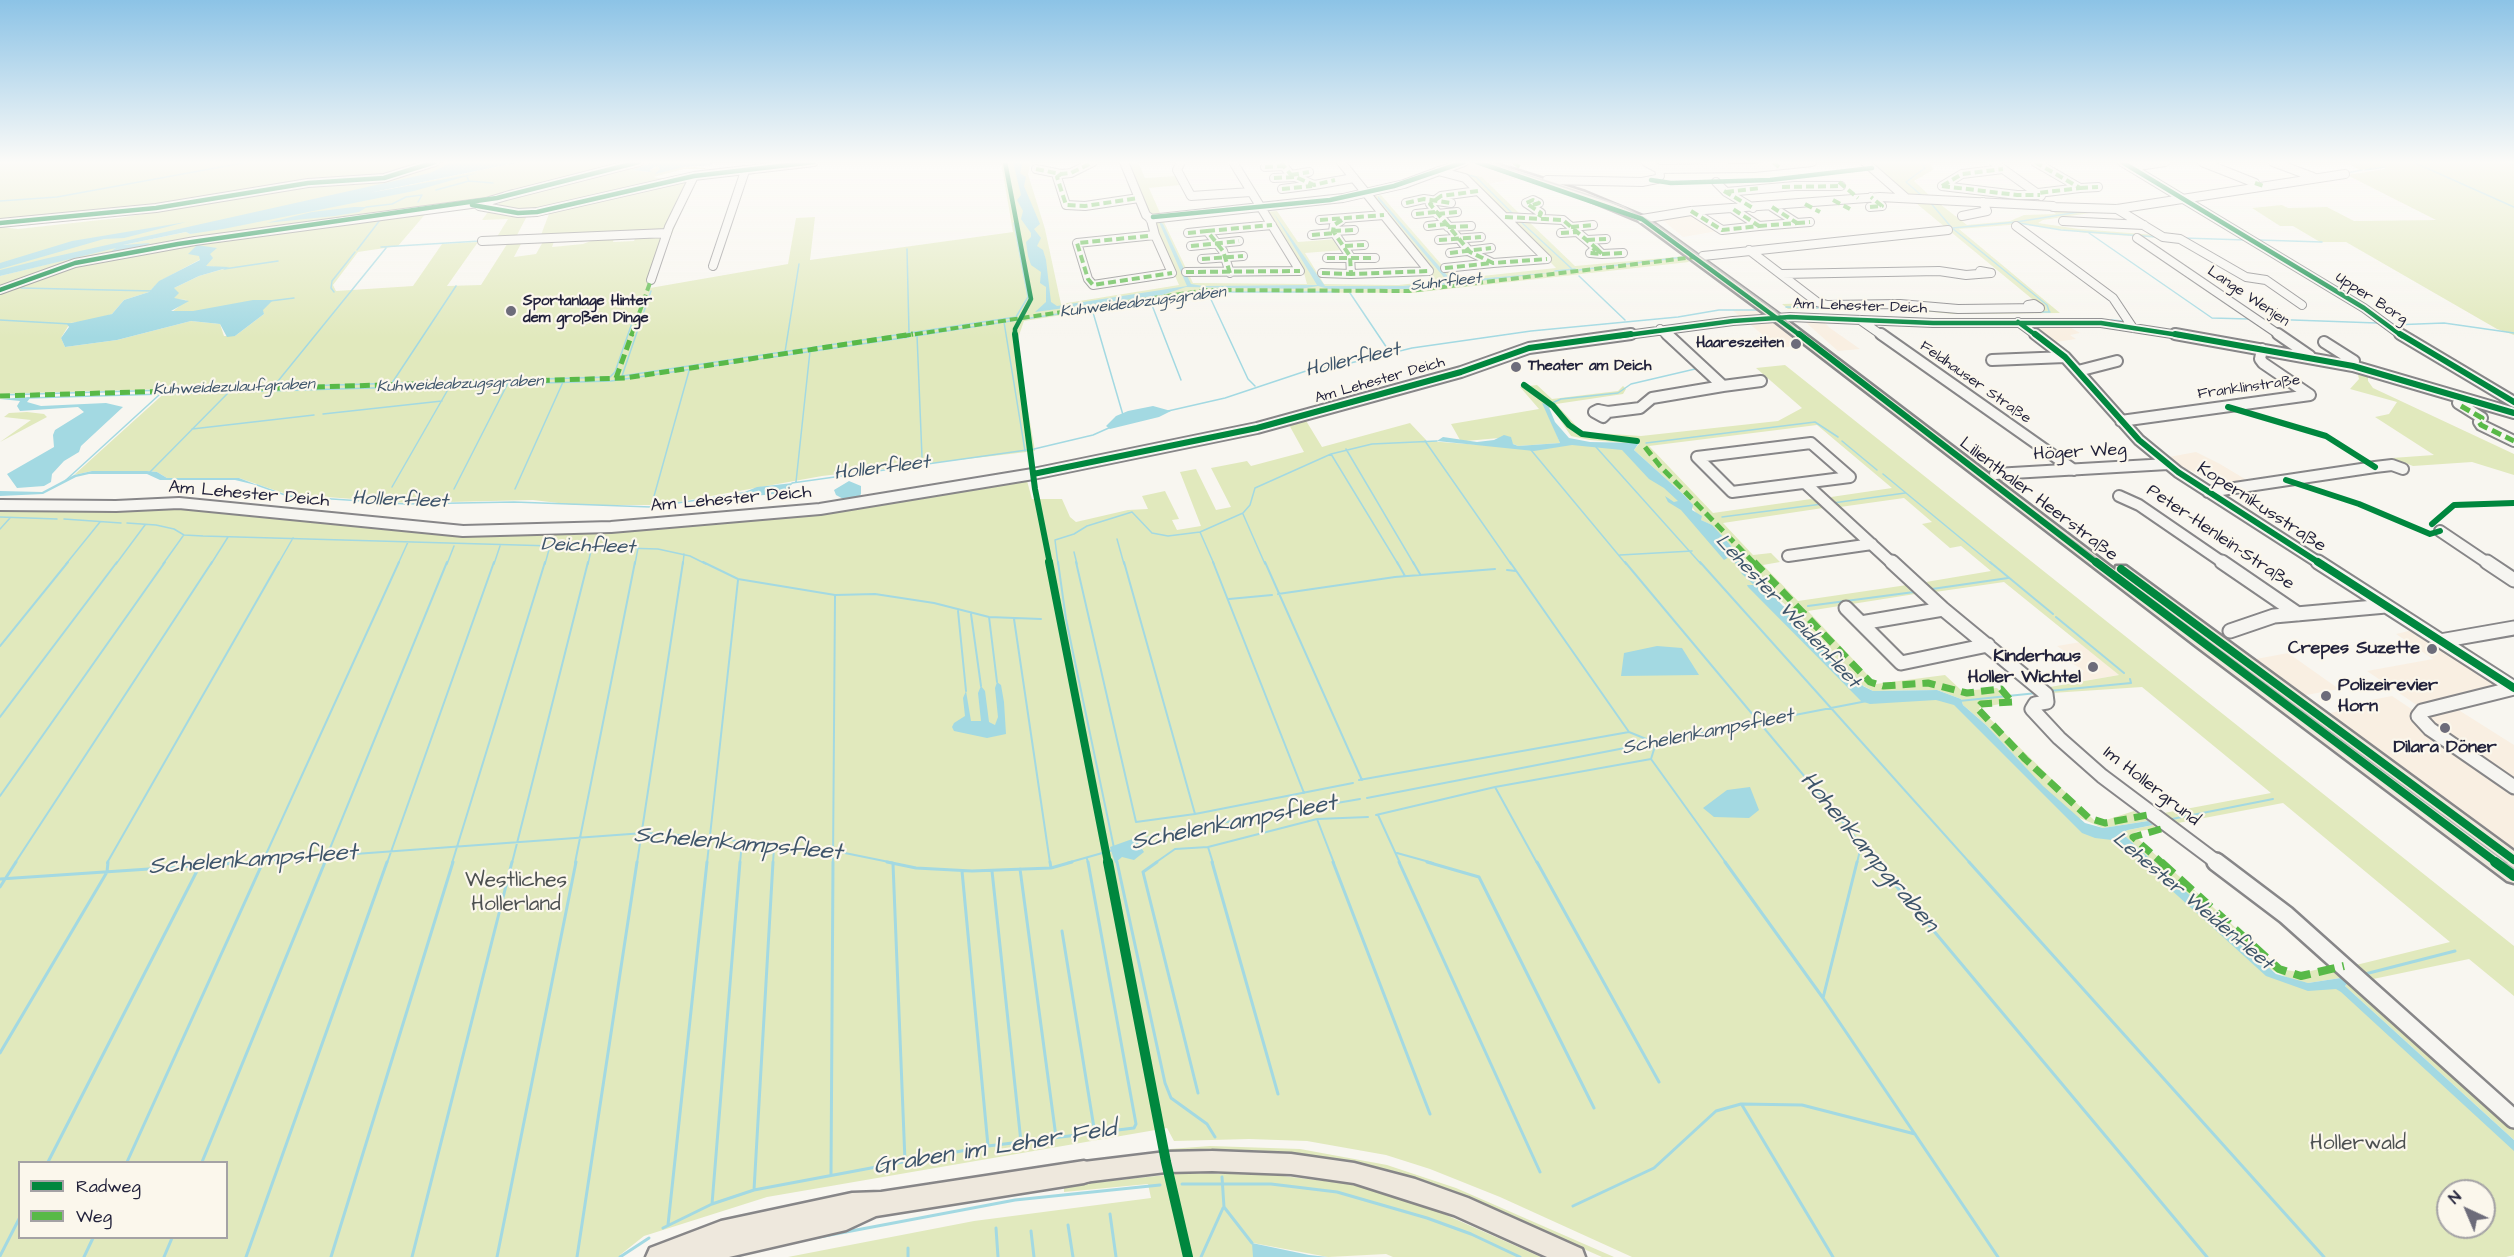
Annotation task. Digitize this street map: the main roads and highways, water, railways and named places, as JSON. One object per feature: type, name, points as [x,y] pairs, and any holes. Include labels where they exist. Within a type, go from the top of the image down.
[{"type":"highway","points":[[659,1257],[712,1236],[757,1224],[852,1205],[881,1204],[1084,1172]]},
{"type":"highway","points":[[689,1257],[737,1242],[846,1218],[881,1204]]},
{"type":"main road","points":[[1650,221],[1703,255],[1784,318]]},
{"type":"main road","points":[[1650,221],[1784,318]]},
{"type":"main road","name":"Lilienthaler Heerstraße","points":[[1784,318],[2514,860]]},
{"type":"main road","name":"Lilienthaler Heerstraße","points":[[1784,318],[1977,473],[2514,876]]},
{"type":"main road","points":[[1084,1172],[1166,1162],[1212,1161],[1291,1164],[1354,1173],[1415,1190],[1460,1206],[1573,1257]]},
{"type":"water","points":[[216,221],[265,221],[190,234],[186,232],[123,245],[150,243],[110,252],[116,248],[0,276],[0,270]]},
{"type":"water","points":[[1022,221],[1039,221],[1040,224],[1034,229],[1041,238],[1037,246],[1043,250],[1046,260],[1051,302],[1057,306],[1187,286],[1159,222],[1163,224],[1191,284],[1203,286],[1317,285],[1278,221],[1325,286],[1403,286],[1448,282],[1396,221],[1399,221],[1452,281],[1558,272],[1409,289],[1328,289],[1318,286],[1300,289],[1186,287],[1162,295],[1035,312],[1046,302],[1046,287],[1040,283],[1041,272],[1031,265],[1028,256],[1026,242],[1031,237],[1031,233]]},
{"type":"water","points":[[186,222],[124,238],[104,239],[0,269],[0,263],[72,241]]},
{"type":"water","points":[[197,245],[217,248],[210,254],[213,258],[206,266],[230,267],[199,276],[174,288],[179,293],[174,298],[189,301],[171,311],[193,311],[253,300],[273,300],[263,310],[264,314],[235,336],[227,337],[220,324],[191,321],[117,340],[65,347],[61,338],[69,327],[67,324],[112,314],[124,300],[149,292],[159,281],[200,260],[199,256],[188,254]]},
{"type":"water","points":[[31,397],[27,402],[41,406],[106,403],[123,407],[81,446],[79,452],[64,461],[52,474],[51,482],[44,486],[17,488],[7,474],[54,447],[55,430],[84,412],[78,407],[20,411],[17,406],[20,401],[0,399]]},
{"type":"water","points":[[1542,403],[1548,405],[1555,422],[1569,438],[1590,442],[1639,443],[1634,450],[1684,495],[1693,505],[1692,510],[1702,516],[1701,520],[1712,525],[1783,606],[1794,611],[1800,622],[1826,652],[1853,674],[1863,686],[1873,691],[1937,690],[1961,699],[1963,705],[1986,725],[2043,786],[2085,823],[2103,828],[2148,821],[2153,825],[2128,830],[2123,832],[2124,835],[2276,974],[2308,983],[2347,977],[2351,980],[2345,986],[2514,1140],[2514,1151],[2341,992],[2336,989],[2308,991],[2266,976],[2124,847],[2112,840],[2095,838],[2082,833],[1954,705],[1936,700],[1870,704],[1861,701],[1748,587],[1747,585],[1754,585],[1742,574],[1734,561],[1729,557],[1724,560],[1681,510],[1668,502],[1665,496],[1674,502],[1678,501],[1664,488],[1649,479],[1622,450],[1572,445],[1534,451],[1437,441],[1443,437],[1477,442],[1494,440],[1504,435],[1511,437],[1513,444],[1518,446],[1560,443]]},
{"type":"water","points":[[1153,406],[1171,411],[1159,417],[1110,429],[1106,426],[1116,416]]},
{"type":"water","points":[[92,471],[147,471],[157,472],[167,478],[239,478],[260,486],[235,480],[160,480],[147,474],[89,474],[76,477],[43,494],[0,496],[0,491],[42,492],[74,475]]},
{"type":"water","points":[[849,481],[861,486],[861,494],[857,500],[849,502],[836,495],[834,490]]},
{"type":"water","points":[[793,483],[784,493],[754,496],[742,493],[757,487]]},
{"type":"water","points":[[1657,646],[1682,648],[1699,675],[1621,676],[1624,653]]},
{"type":"water","points":[[997,682],[1001,685],[1004,702],[1006,734],[987,738],[954,731],[952,727],[954,723],[965,716],[963,698],[966,691],[971,721],[981,721],[978,693],[981,686],[985,691],[989,722],[995,725],[998,717],[995,688]]},
{"type":"water","points":[[1750,787],[1759,810],[1749,818],[1714,817],[1703,808],[1727,790]]},
{"type":"water","points":[[1135,838],[1144,852],[1134,860],[1122,857],[1115,863],[1110,847]]},
{"type":"water","points":[[1252,1243],[1309,1255],[1328,1257],[1253,1257]]},
{"type":"waterway","points":[[357,250],[379,221]]},
{"type":"waterway","points":[[1520,221],[1572,269]]},
{"type":"waterway","points":[[1946,221],[1952,228]]},
{"type":"waterway","points":[[1952,228],[2024,221]]},
{"type":"waterway","name":"Kuhweideabzugsgraben","points":[[785,352],[1016,317],[1028,297],[1014,223]]},
{"type":"waterway","points":[[2019,223],[2061,230],[2157,237]]},
{"type":"waterway","points":[[1952,228],[2047,305],[2049,311]]},
{"type":"waterway","points":[[2089,233],[2212,318],[2249,319]]},
{"type":"waterway","points":[[2183,238],[2246,240]]},
{"type":"waterway","points":[[2259,240],[2322,242]]},
{"type":"waterway","name":"Kuhweidezulaufgraben","points":[[381,247],[480,241]]},
{"type":"waterway","points":[[274,386],[386,248]]},
{"type":"waterway","points":[[907,249],[909,333]]},
{"type":"waterway","points":[[334,292],[331,288],[332,281],[355,252]]},
{"type":"waterway","points":[[1579,270],[1684,257]]},
{"type":"waterway","points":[[224,269],[278,261]]},
{"type":"waterway","points":[[785,352],[799,264]]},
{"type":"waterway","name":"Suhrfleet","points":[[1555,271],[1575,269]]},
{"type":"waterway","points":[[1579,276],[1625,320]]},
{"type":"waterway","points":[[392,383],[456,286]]},
{"type":"waterway","points":[[21,288],[153,291]]},
{"type":"waterway","name":"Kuhweideabzugsgraben","points":[[651,291],[622,376],[785,352]]},
{"type":"waterway","name":"Kuhweideabzugsgraben","points":[[1150,300],[1208,292],[1336,292]]},
{"type":"waterway","points":[[1208,293],[1248,379],[1255,386]]},
{"type":"waterway","points":[[1350,293],[1390,353]]},
{"type":"waterway","points":[[270,301],[294,298]]},
{"type":"waterway","name":"Kuhweideabzugsgraben","points":[[1092,309],[1150,300]]},
{"type":"waterway","points":[[1150,300],[1181,380]]},
{"type":"waterway","name":"Hollerfleet","points":[[1786,307],[1823,308]]},
{"type":"waterway","name":"Hollerfleet","points":[[1831,309],[1868,308]]},
{"type":"waterway","name":"Kuhweideabzugsgraben","points":[[1024,319],[1092,309]]},
{"type":"waterway","points":[[1092,309],[1123,415]]},
{"type":"waterway","name":"Hollerfleet","points":[[1390,353],[1412,348],[1531,331],[1678,317],[1719,310],[1757,310]]},
{"type":"waterway","name":"Hollerfleet","points":[[1921,310],[1975,312]]},
{"type":"waterway","name":"Hollerfleet","points":[[2023,312],[2050,312]]},
{"type":"waterway","points":[[2265,319],[2377,323]]},
{"type":"waterway","points":[[0,320],[71,324]]},
{"type":"waterway","name":"Kuhweidezulaufgraben","points":[[473,381],[610,377],[615,372],[633,320]]},
{"type":"waterway","name":"Kuhweideabzugsgraben","points":[[1004,322],[1017,320]]},
{"type":"waterway","name":"Hollerfleet","points":[[2111,320],[2123,321]]},
{"type":"waterway","name":"Kuhweideabzugsgraben","points":[[917,336],[1004,322]]},
{"type":"waterway","points":[[1004,322],[1025,450]]},
{"type":"waterway","points":[[2392,325],[2444,323],[2514,333]]},
{"type":"waterway","points":[[917,336],[922,457]]},
{"type":"waterway","name":"Kuhweideabzugsgraben","points":[[810,352],[909,337]]},
{"type":"waterway","name":"Kuhweideabzugsgraben","points":[[563,382],[611,381],[810,352]]},
{"type":"waterway","points":[[796,482],[810,352]]},
{"type":"waterway","name":"Hollerfleet","points":[[1168,411],[1225,398],[1312,369],[1334,367],[1390,353]]},
{"type":"waterway","points":[[1552,403],[1561,399],[1618,393],[1631,384],[1695,369]]},
{"type":"waterway","points":[[651,507],[689,371]]},
{"type":"waterway","name":"Kuhweidezulaufgraben","points":[[0,395],[468,381]]},
{"type":"waterway","name":"Kuhweideabzugsgraben","points":[[229,392],[563,382]]},
{"type":"waterway","points":[[515,489],[563,382]]},
{"type":"waterway","points":[[454,489],[507,385]]},
{"type":"waterway","points":[[441,401],[450,386]]},
{"type":"waterway","name":"Kuhweidezulaufgraben","points":[[27,398],[229,392]]},
{"type":"waterway","points":[[193,429],[229,392]]},
{"type":"waterway","points":[[66,480],[159,395]]},
{"type":"waterway","points":[[323,414],[441,401]]},
{"type":"waterway","points":[[392,487],[441,401]]},
{"type":"waterway","points":[[193,429],[314,415]]},
{"type":"waterway","points":[[1646,443],[1815,422],[1838,437]]},
{"type":"waterway","name":"Hollerfleet","points":[[1025,450],[1093,435],[1111,427]]},
{"type":"waterway","points":[[149,473],[193,429]]},
{"type":"waterway","name":"Lehester Weidenfleet","points":[[1425,442],[1437,441]]},
{"type":"waterway","points":[[1842,441],[1877,470]]},
{"type":"waterway","points":[[1347,450],[1372,444],[1425,442]]},
{"type":"waterway","points":[[1425,442],[1511,564]]},
{"type":"waterway","points":[[1596,447],[1689,551]]},
{"type":"waterway","name":"Hollerfleet","points":[[792,483],[1025,450]]},
{"type":"waterway","points":[[1331,454],[1347,450]]},
{"type":"waterway","points":[[1347,450],[1414,564]]},
{"type":"waterway","name":"Hohenkampgraben","points":[[1531,450],[1626,564]]},
{"type":"waterway","points":[[1200,532],[1243,513],[1250,505],[1255,488],[1331,454]]},
{"type":"waterway","points":[[1331,454],[1398,564]]},
{"type":"waterway","points":[[1883,474],[1992,564]]},
{"type":"waterway","name":"Hollerfleet","points":[[257,485],[288,496],[406,504],[514,502],[651,507]]},
{"type":"waterway","name":"Hollerfleet","points":[[651,507],[743,493]]},
{"type":"waterway","points":[[1833,503],[1905,493]]},
{"type":"waterway","points":[[1722,517],[1822,504]]},
{"type":"waterway","points":[[1058,564],[1055,540],[1074,534],[1087,526],[1132,512],[1152,533],[1168,536],[1200,532]]},
{"type":"waterway","points":[[1243,514],[1265,564]]},
{"type":"waterway","name":"Deichfleet","points":[[0,517],[57,519]]},
{"type":"waterway","points":[[0,529],[10,518]]},
{"type":"waterway","name":"Deichfleet","points":[[64,519],[121,523]]},
{"type":"waterway","points":[[66,564],[100,522]]},
{"type":"waterway","name":"Deichfleet","points":[[127,523],[156,525],[174,529],[184,535],[293,539]]},
{"type":"waterway","points":[[116,564],[145,525]]},
{"type":"waterway","points":[[1200,532],[1214,564]]},
{"type":"waterway","points":[[163,564],[183,536]]},
{"type":"waterway","points":[[211,564],[228,537]]},
{"type":"waterway","points":[[278,564],[293,539]]},
{"type":"waterway","name":"Deichfleet","points":[[293,539],[592,547]]},
{"type":"waterway","points":[[1117,539],[1124,564]]},
{"type":"waterway","points":[[398,564],[408,542]]},
{"type":"waterway","points":[[447,564],[454,546]]},
{"type":"waterway","points":[[494,564],[500,546]]},
{"type":"waterway","points":[[545,564],[550,546]]},
{"type":"waterway","points":[[588,564],[592,547]]},
{"type":"waterway","name":"Deichfleet","points":[[592,547],[638,548]]},
{"type":"waterway","points":[[635,564],[638,548]]},
{"type":"waterway","name":"Deichfleet","points":[[638,548],[658,549],[684,555]]},
{"type":"waterway","points":[[1620,555],[1689,551]]},
{"type":"waterway","points":[[1689,551],[1701,564]]},
{"type":"waterway","points":[[1074,552],[1077,564]]},
{"type":"waterway","points":[[683,564],[684,555]]},
{"type":"waterway","name":"Deichfleet","points":[[684,555],[706,564]]},
{"type":"waterway","points":[[0,646],[68,562]]},
{"type":"waterway","points":[[0,717],[117,562]]},
{"type":"waterway","points":[[0,796],[165,562]]},
{"type":"waterway","points":[[15,863],[212,562]]},
{"type":"waterway","points":[[107,863],[279,562]]},
{"type":"waterway","points":[[263,861],[399,562]]},
{"type":"waterway","points":[[327,856],[447,562]]},
{"type":"waterway","points":[[391,851],[494,562]]},
{"type":"waterway","points":[[457,847],[545,562]]},
{"type":"waterway","points":[[517,842],[588,562]]},
{"type":"waterway","points":[[580,838],[635,562]]},
{"type":"waterway","points":[[642,833],[683,562]]},
{"type":"waterway","name":"Deichfleet","points":[[703,562],[738,579],[835,595]]},
{"type":"waterway","points":[[1058,562],[1066,619],[1114,848]]},
{"type":"waterway","points":[[1076,562],[1136,822],[1195,814]]},
{"type":"waterway","points":[[1124,562],[1195,814]]},
{"type":"waterway","points":[[1213,562],[1304,793]]},
{"type":"waterway","points":[[1265,562],[1279,594]]},
{"type":"waterway","points":[[1397,562],[1405,576]]},
{"type":"waterway","points":[[1413,562],[1420,574]]},
{"type":"waterway","points":[[1510,562],[1629,732]]},
{"type":"waterway","name":"Hohenkampgraben","points":[[1625,562],[1759,722]]},
{"type":"waterway","points":[[1700,562],[1831,708]]},
{"type":"waterway","points":[[1990,562],[2053,614]]},
{"type":"waterway","points":[[1279,594],[1395,577],[1495,569]]},
{"type":"waterway","points":[[1507,570],[1516,571]]},
{"type":"waterway","points":[[1932,589],[2008,578]]},
{"type":"waterway","points":[[710,837],[738,580]]},
{"type":"waterway","points":[[1808,606],[1914,592]]},
{"type":"waterway","name":"Deichfleet","points":[[835,595],[875,594],[934,603],[989,617]]},
{"type":"waterway","points":[[1279,594],[1362,780]]},
{"type":"waterway","points":[[833,851],[835,595]]},
{"type":"waterway","points":[[1229,599],[1272,595]]},
{"type":"waterway","points":[[958,611],[966,691]]},
{"type":"waterway","points":[[971,614],[981,686]]},
{"type":"waterway","name":"Deichfleet","points":[[989,617],[1041,619]]},
{"type":"waterway","points":[[989,617],[997,682]]},
{"type":"waterway","points":[[2056,617],[2124,673]]},
{"type":"waterway","points":[[1014,619],[1050,863]]},
{"type":"waterway","points":[[2049,691],[2131,683],[2130,679]]},
{"type":"waterway","points":[[1959,701],[2037,693]]},
{"type":"waterway","name":"Schelenkampsfleet","points":[[1831,708],[1867,701]]},
{"type":"waterway","name":"Schelenkampsfleet","points":[[1759,722],[1831,708]]},
{"type":"waterway","points":[[1831,708],[1970,863]]},
{"type":"waterway","name":"Schelenkampsfleet","points":[[1654,742],[1759,722]]},
{"type":"waterway","name":"Hohenkampgraben","points":[[1759,722],[1877,863]]},
{"type":"waterway","points":[[1362,780],[1629,732]]},
{"type":"waterway","points":[[1629,732],[1654,742]]},
{"type":"waterway","name":"Schelenkampsfleet","points":[[1367,798],[1654,742]]},
{"type":"waterway","points":[[1651,759],[1656,743],[1654,742]]},
{"type":"waterway","points":[[1495,787],[1651,759]]},
{"type":"waterway","points":[[1651,759],[1726,863]]},
{"type":"waterway","points":[[1304,793],[1353,783]]},
{"type":"waterway","points":[[1376,815],[1495,787]]},
{"type":"waterway","points":[[1495,787],[1537,863]]},
{"type":"waterway","points":[[1195,814],[1304,793]]},
{"type":"waterway","name":"Schelenkampsfleet","points":[[1136,842],[1157,834],[1360,799]]},
{"type":"waterway","points":[[2167,820],[2273,799]]},
{"type":"waterway","points":[[1378,815],[1400,863]]},
{"type":"waterway","points":[[1317,819],[1368,817]]},
{"type":"waterway","points":[[1208,847],[1317,819]]},
{"type":"waterway","points":[[1317,819],[1334,863]]},
{"type":"waterway","name":"Schelenkampsfleet","points":[[580,838],[642,833]]},
{"type":"waterway","points":[[637,863],[642,833]]},
{"type":"waterway","name":"Schelenkampsfleet","points":[[642,833],[710,837]]},
{"type":"waterway","points":[[707,863],[710,837]]},
{"type":"waterway","name":"Schelenkampsfleet","points":[[710,837],[774,847],[833,851]]},
{"type":"waterway","name":"Schelenkampsfleet","points":[[517,842],[580,838]]},
{"type":"waterway","points":[[575,863],[580,838]]},
{"type":"waterway","name":"Schelenkampsfleet","points":[[457,847],[517,842]]},
{"type":"waterway","points":[[512,863],[517,842]]},
{"type":"waterway","points":[[740,863],[742,842]]},
{"type":"waterway","points":[[1857,863],[1861,846]]},
{"type":"waterway","name":"Schelenkampsfleet","points":[[391,851],[457,847]]},
{"type":"waterway","points":[[452,863],[457,847]]},
{"type":"waterway","points":[[1155,863],[1175,849],[1208,847]]},
{"type":"waterway","points":[[1208,847],[1213,863]]},
{"type":"waterway","points":[[773,863],[774,848]]},
{"type":"waterway","name":"Graben im Leher Feld","points":[[1067,863],[1113,850]]},
{"type":"waterway","name":"Schelenkampsfleet","points":[[327,856],[391,851]]},
{"type":"waterway","points":[[387,863],[391,851]]},
{"type":"waterway","points":[[833,851],[833,863]]},
{"type":"waterway","name":"Schelenkampsfleet","points":[[833,851],[894,863]]},
{"type":"waterway","points":[[1397,853],[1433,863]]},
{"type":"waterway","name":"Schelenkampsfleet","points":[[263,861],[327,856]]},
{"type":"waterway","name":"Schelenkampsfleet","points":[[324,863],[327,856]]},
{"type":"waterway","name":"Graben im Leher Feld","points":[[1087,859],[1088,863]]},
{"type":"waterway","name":"Schelenkampsfleet","points":[[231,863],[263,861]]},
{"type":"waterway","points":[[5,879],[16,862]]},
{"type":"waterway","points":[[107,872],[108,862]]},
{"type":"waterway","name":"Schelenkampsfleet","points":[[107,872],[253,862]]},
{"type":"waterway","points":[[127,1161],[263,862]]},
{"type":"waterway","points":[[202,1161],[325,862]]},
{"type":"waterway","points":[[246,1257],[387,862]]},
{"type":"waterway","points":[[331,1257],[453,862]]},
{"type":"waterway","points":[[412,1257],[512,862]]},
{"type":"waterway","points":[[497,1257],[576,862]]},
{"type":"waterway","points":[[577,1257],[637,862]]},
{"type":"waterway","points":[[668,1225],[707,862]]},
{"type":"waterway","points":[[712,1204],[740,862]]},
{"type":"waterway","points":[[754,1190],[773,862]]},
{"type":"waterway","points":[[831,1174],[833,862]]},
{"type":"waterway","name":"Schelenkampsfleet","points":[[887,862],[916,868],[972,871],[1020,869]]},
{"type":"waterway","name":"Schelenkampsfleet","points":[[1050,862],[1051,868]]},
{"type":"waterway","name":"Schelenkampsfleet","points":[[1051,868],[1072,862]]},
{"type":"waterway","name":"Graben im Leher Feld","points":[[1088,862],[1136,1124],[1134,1128],[1095,1133]]},
{"type":"waterway","points":[[1117,862],[1165,1083],[1171,1098],[1207,1124],[1215,1137]]},
{"type":"waterway","points":[[1157,862],[1143,872],[1198,1093]]},
{"type":"waterway","points":[[1212,862],[1278,1094]]},
{"type":"waterway","points":[[1333,862],[1430,1114]]},
{"type":"waterway","points":[[1399,862],[1540,1172]]},
{"type":"waterway","points":[[1427,862],[1479,877],[1594,1108]]},
{"type":"waterway","points":[[1537,862],[1659,1082]]},
{"type":"waterway","points":[[1725,862],[1823,998]]},
{"type":"waterway","points":[[1823,998],[1857,862]]},
{"type":"waterway","name":"Hohenkampgraben","points":[[1876,862],[2207,1257]]},
{"type":"waterway","points":[[1969,862],[2324,1257]]},
{"type":"waterway","points":[[893,864],[905,1161]]},
{"type":"waterway","points":[[49,1161],[199,867]]},
{"type":"waterway","name":"Schelenkampsfleet","points":[[1020,869],[1051,868]]},
{"type":"waterway","points":[[1020,869],[1056,1137]]},
{"type":"waterway","points":[[962,871],[988,1146]]},
{"type":"waterway","points":[[992,871],[1021,1142]]},
{"type":"waterway","points":[[0,1053],[107,872]]},
{"type":"waterway","name":"Schelenkampsfleet","points":[[5,879],[107,872]]},
{"type":"waterway","name":"Schelenkampsfleet","points":[[0,879],[5,879]]},
{"type":"waterway","name":"Schelenkampsfleet","points":[[0,887],[5,879]]},
{"type":"waterway","points":[[1062,931],[1095,1133]]},
{"type":"waterway","points":[[2365,974],[2455,951]]},
{"type":"waterway","points":[[1823,998],[1915,1134]]},
{"type":"waterway","points":[[1573,1206],[1654,1168],[1716,1111],[1741,1104],[1802,1105],[1915,1134]]},
{"type":"waterway","points":[[1742,1105],[1833,1257]]},
{"type":"waterway","name":"Graben im Leher Feld","points":[[1021,1142],[1095,1133]]},
{"type":"waterway","points":[[1915,1134],[1998,1257]]},
{"type":"waterway","name":"Graben im Leher Feld","points":[[988,1146],[1021,1142]]},
{"type":"waterway","name":"Graben im Leher Feld","points":[[754,1190],[988,1146]]},
{"type":"waterway","points":[[1222,1177],[1222,1184]]},
{"type":"waterway","points":[[1182,1184],[1222,1184]]},
{"type":"waterway","points":[[1222,1184],[1271,1184],[1337,1192],[1427,1218],[1471,1234],[1520,1257]]},
{"type":"waterway","points":[[1222,1184],[1224,1207],[1252,1243]]},
{"type":"waterway","points":[[793,1242],[1015,1200],[1160,1185]]},
{"type":"waterway","name":"Graben im Leher Feld","points":[[712,1204],[754,1190]]},
{"type":"waterway","name":"Graben im Leher Feld","points":[[663,1228],[712,1204]]},
{"type":"waterway","points":[[1201,1257],[1223,1208]]},
{"type":"waterway","points":[[1110,1214],[1116,1257]]},
{"type":"waterway","points":[[0,1256],[18,1221]]},
{"type":"waterway","points":[[1068,1225],[1073,1257]]},
{"type":"waterway","points":[[996,1228],[998,1257]]},
{"type":"waterway","points":[[1031,1231],[1034,1257]]},
{"type":"waterway","name":"Graben im Leher Feld","points":[[620,1257],[649,1238]]},
{"type":"waterway","points":[[84,1257],[93,1239]]},
{"type":"waterway","points":[[164,1257],[172,1239]]},
{"type":"waterway","points":[[908,1248],[908,1257]]},
{"type":"tram line","points":[[1648,221],[1774,310],[1805,338],[2002,488],[2507,863]]},
{"type":"tram line","points":[[2504,862],[2514,869]]},
{"type":"place","name":"Sportanlage Hinter dem großen Dinge","points":[[511,311]]},
{"type":"place","name":"Haareszeiten","points":[[1796,344]]},
{"type":"place","name":"Theater am Deich","points":[[1516,367]]},
{"type":"place","name":"Crepes Suzette","points":[[2432,649]]},
{"type":"place","name":"Kinderhaus Holler Wichtel","points":[[2093,667]]},
{"type":"place","name":"Polizeirevier Horn","points":[[2326,696]]},
{"type":"place","name":"Dilara Döner","points":[[2445,728]]},
{"type":"park label","name":"Westliches Hollerland","points":[[516,894]]},
{"type":"park label","name":"Hollerwald","points":[[2358,1145]]}]
